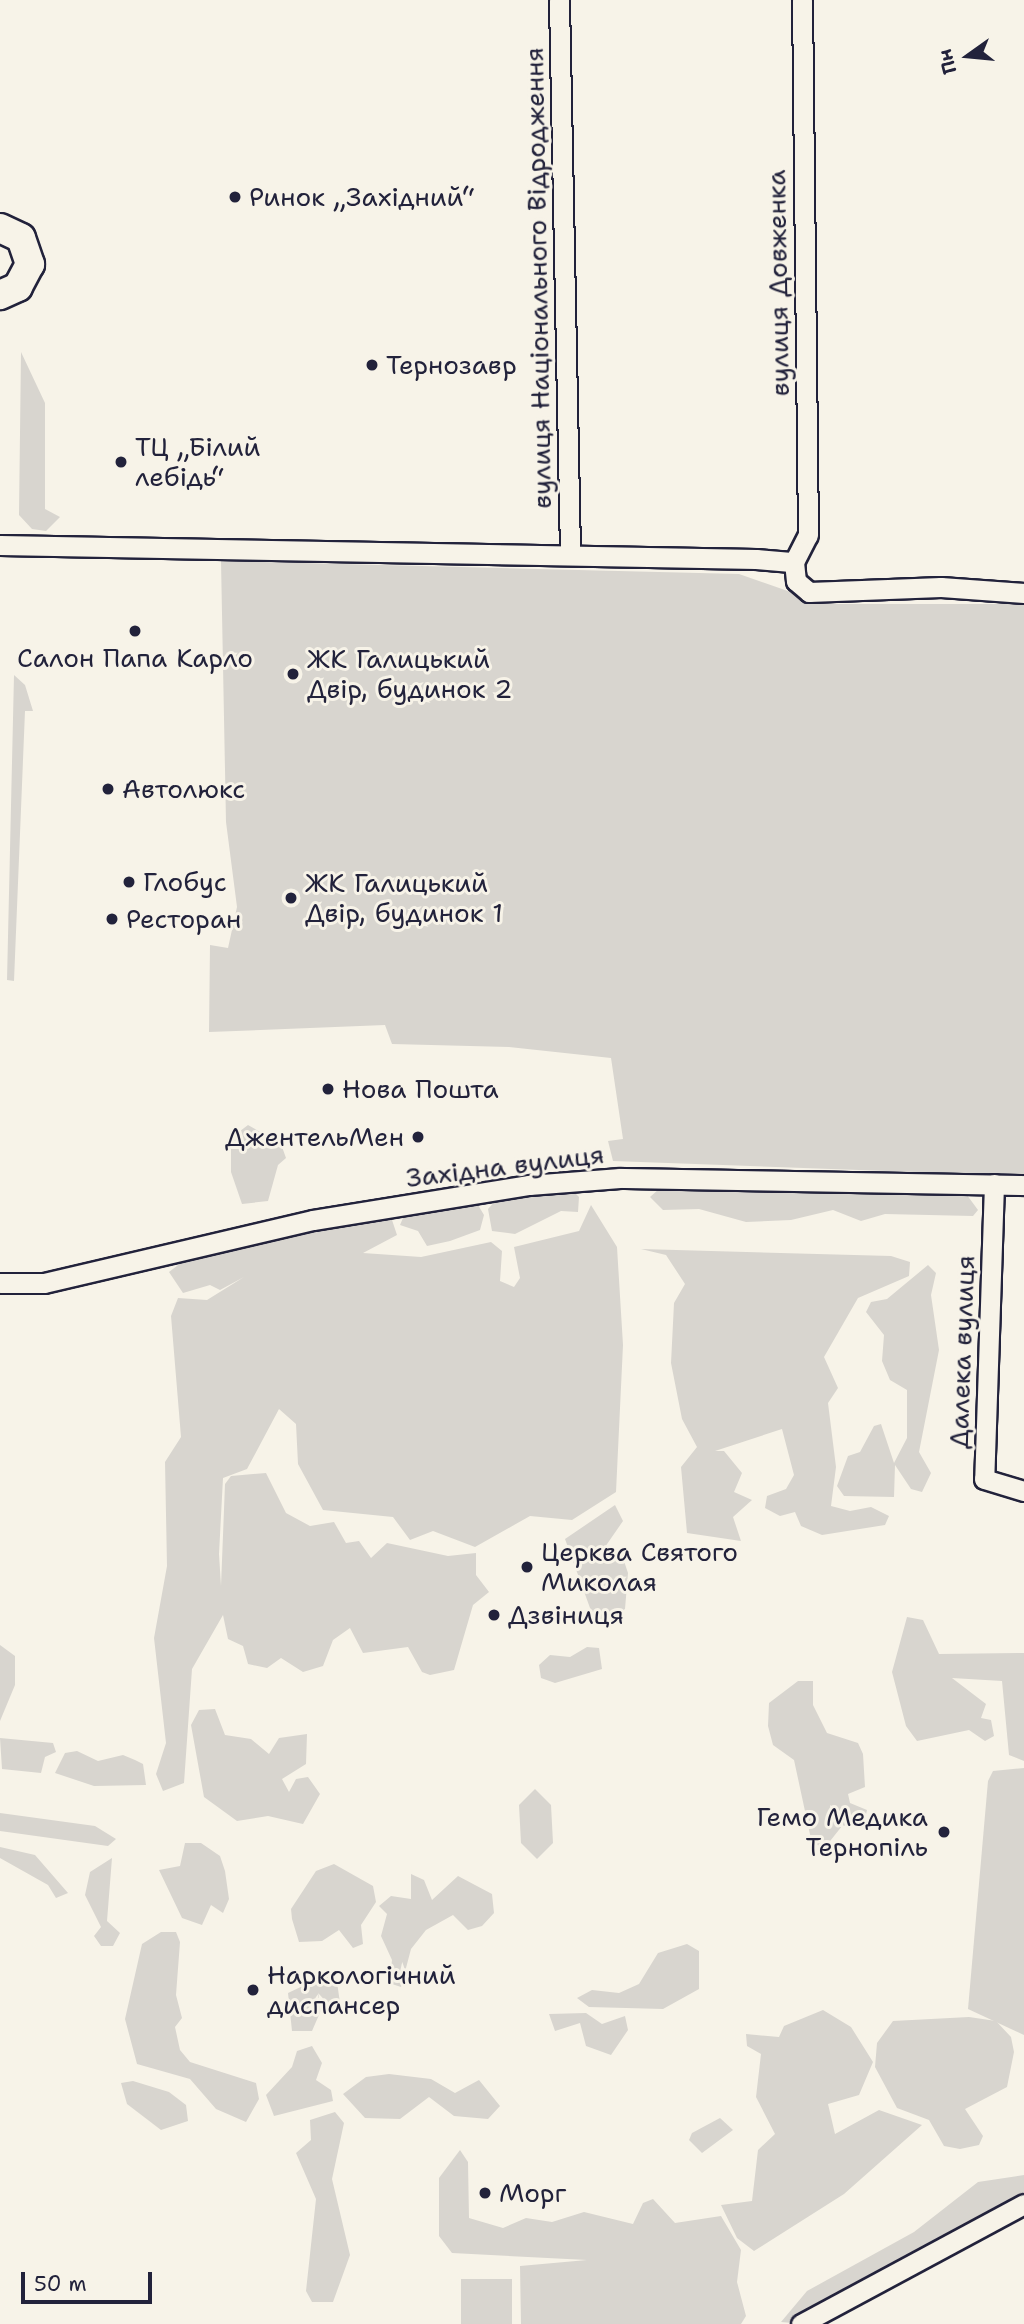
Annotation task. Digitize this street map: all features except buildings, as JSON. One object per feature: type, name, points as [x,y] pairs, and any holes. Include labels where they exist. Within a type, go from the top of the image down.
[{"type":"highway","points":[[0,228],[20,238],[30,264],[19,287],[0,295]]},
{"type":"street","name":"вулиця Національного Відродження","points":[[559,0],[570,555]]},
{"type":"street","name":"вулиця Довженка","points":[[794,562],[808,535],[802,0]]},
{"type":"street","points":[[0,545],[570,555],[794,562],[796,582],[809,592],[941,587],[1023,593]]},
{"type":"street","name":"Західна вулиця","points":[[0,1283],[44,1283],[313,1220],[529,1185],[620,1178],[1024,1185]]},
{"type":"street","name":"Далека вулиця","points":[[994,1184],[984,1479],[1024,1491]]},
{"type":"street","points":[[801,2324],[1024,2204]]},
{"type":"shaded area","points":[[21,352],[45,403],[45,509],[60,517],[46,531],[32,529],[19,515]]},
{"type":"shaded area","points":[[221,561],[739,574],[825,604],[1024,604],[1024,1176],[613,1161],[608,1141],[623,1139],[611,1058],[509,1047],[392,1044],[385,1025],[209,1032],[210,945],[228,948],[237,907],[226,822]]},
{"type":"shaded area","points":[[14,675],[25,685],[33,711],[25,711],[14,981],[7,980]]},
{"type":"shaded area","points":[[248,1125],[281,1144],[286,1158],[278,1165],[268,1201],[242,1204],[231,1172],[231,1138]]},
{"type":"shaded area","points":[[742,1188],[867,1194],[952,1189],[964,1191],[978,1210],[973,1216],[885,1214],[861,1221],[833,1210],[791,1220],[746,1222],[699,1209],[663,1210],[650,1197],[659,1189]]},
{"type":"shaded area","points":[[571,1189],[579,1197],[578,1212],[561,1211],[515,1234],[492,1231],[488,1209],[498,1198]]},
{"type":"shaded area","points":[[475,1200],[484,1215],[480,1230],[450,1241],[427,1246],[418,1231],[400,1225],[406,1211]]},
{"type":"shaded area","points":[[591,1205],[617,1247],[623,1345],[616,1492],[572,1520],[530,1516],[475,1547],[433,1531],[410,1540],[393,1517],[323,1510],[298,1464],[296,1424],[279,1409],[247,1469],[223,1478],[219,1554],[221,1586],[225,1484],[231,1476],[266,1473],[286,1513],[310,1526],[334,1522],[346,1543],[359,1541],[371,1558],[387,1543],[448,1556],[476,1553],[476,1575],[489,1592],[473,1605],[454,1670],[430,1675],[422,1672],[408,1647],[363,1653],[350,1628],[333,1640],[323,1666],[303,1672],[281,1658],[267,1668],[248,1664],[243,1646],[228,1639],[223,1615],[192,1669],[184,1783],[163,1791],[156,1774],[166,1743],[154,1638],[167,1566],[165,1462],[181,1437],[171,1316],[178,1298],[207,1300],[244,1277],[220,1290],[210,1285],[183,1293],[169,1272],[203,1246],[372,1217],[392,1220],[397,1235],[363,1253],[421,1257],[491,1242],[502,1251],[500,1281],[514,1287],[520,1278],[514,1247],[579,1231]]},
{"type":"shaded area","points":[[641,1249],[891,1256],[910,1262],[909,1276],[858,1298],[824,1357],[838,1388],[828,1403],[836,1467],[831,1506],[850,1511],[871,1507],[889,1516],[885,1525],[822,1535],[801,1526],[795,1512],[780,1516],[765,1508],[767,1496],[786,1489],[794,1475],[782,1429],[715,1451],[724,1451],[742,1473],[734,1492],[752,1500],[733,1517],[741,1541],[687,1533],[681,1467],[697,1447],[682,1419],[671,1363],[674,1303],[685,1284],[666,1255]]},
{"type":"shaded area","points":[[928,1265],[936,1273],[931,1295],[939,1350],[919,1452],[931,1473],[922,1492],[911,1489],[895,1465],[894,1497],[844,1496],[837,1486],[848,1456],[860,1452],[874,1426],[881,1424],[894,1463],[907,1438],[907,1390],[890,1380],[882,1361],[884,1335],[866,1312],[871,1302],[887,1299]]},
{"type":"shaded area","points":[[615,1505],[623,1521],[596,1560],[623,1558],[628,1573],[625,1609],[608,1620],[594,1619],[565,1539]]},
{"type":"shaded area","points":[[907,1617],[923,1620],[939,1654],[1024,1653],[1024,1761],[1009,1755],[1002,1681],[952,1678],[986,1704],[981,1718],[991,1720],[994,1736],[985,1741],[969,1730],[917,1741],[906,1726],[892,1672]]},
{"type":"shaded area","points":[[0,1645],[15,1656],[15,1685],[0,1721]]},
{"type":"shaded area","points":[[587,1647],[599,1648],[602,1669],[555,1683],[541,1678],[539,1665],[550,1655],[570,1657]]},
{"type":"shaded area","points":[[798,1681],[813,1681],[813,1705],[827,1733],[858,1743],[863,1754],[865,1787],[848,1794],[850,1803],[867,1810],[864,1823],[842,1826],[823,1850],[811,1839],[794,1760],[773,1745],[768,1726],[769,1703]]},
{"type":"shaded area","points":[[215,1709],[225,1735],[251,1739],[269,1754],[279,1738],[307,1734],[306,1764],[282,1779],[289,1792],[296,1779],[308,1777],[320,1794],[303,1824],[268,1816],[237,1821],[204,1797],[191,1725],[199,1710]]},
{"type":"shaded area","points":[[0,1738],[53,1743],[56,1752],[45,1757],[41,1773],[2,1769]]},
{"type":"shaded area","points":[[77,1751],[98,1761],[123,1755],[135,1760],[143,1764],[146,1785],[94,1786],[55,1773],[65,1753]]},
{"type":"shaded area","points":[[1024,1768],[1024,2035],[968,2009],[988,1781],[993,1771]]},
{"type":"shaded area","points":[[535,1789],[551,1805],[553,1843],[537,1859],[521,1843],[519,1805]]},
{"type":"shaded area","points":[[0,1813],[95,1826],[116,1839],[108,1846],[0,1831]]},
{"type":"shaded area","points":[[185,1843],[201,1843],[220,1856],[225,1871],[229,1899],[223,1913],[211,1905],[202,1925],[182,1918],[159,1870],[180,1866]]},
{"type":"shaded area","points":[[0,1847],[35,1855],[68,1893],[56,1898],[48,1885],[0,1858]]},
{"type":"shaded area","points":[[112,1858],[107,1921],[120,1933],[113,1946],[101,1946],[94,1936],[101,1927],[85,1895],[90,1872]]},
{"type":"shaded area","points":[[334,1864],[373,1886],[376,1902],[361,1925],[363,1944],[353,1948],[339,1930],[322,1941],[299,1942],[292,1919],[291,1909],[316,1871]]},
{"type":"shaded area","points":[[411,1874],[424,1880],[432,1900],[458,1876],[492,1894],[494,1913],[482,1926],[468,1930],[453,1915],[426,1930],[411,1949],[401,1987],[389,1983],[392,1960],[381,1936],[387,1914],[379,1906],[391,1896],[411,1899]]},
{"type":"shaded area","points":[[161,1932],[176,1932],[180,1942],[176,1995],[182,2018],[175,2027],[180,2050],[190,2062],[256,2083],[259,2099],[246,2122],[216,2109],[190,2079],[137,2064],[125,2019],[142,1944]]},
{"type":"shaded area","points":[[687,1944],[699,1951],[699,1989],[663,2009],[589,2007],[577,1998],[592,1990],[619,1993],[639,1984],[658,1953]]},
{"type":"shaded area","points":[[326,1975],[337,1982],[340,2003],[322,2008],[312,2031],[292,2031],[288,1993]]},
{"type":"shaded area","points":[[823,2010],[851,2027],[873,2062],[859,2095],[828,2104],[835,2134],[879,2110],[922,2125],[844,2194],[754,2251],[737,2238],[721,2205],[752,2201],[758,2150],[775,2134],[756,2097],[761,2054],[747,2046],[746,2034],[779,2037],[784,2026]]},
{"type":"shaded area","points":[[586,2013],[602,2024],[625,2016],[628,2030],[611,2055],[586,2046],[580,2023],[555,2031],[549,2014]]},
{"type":"shaded area","points":[[969,2017],[996,2021],[1011,2037],[1014,2052],[1007,2087],[965,2109],[983,2136],[979,2145],[960,2149],[944,2146],[929,2120],[897,2108],[875,2067],[877,2043],[893,2021]]},
{"type":"shaded area","points":[[312,2046],[322,2063],[316,2080],[331,2090],[333,2101],[274,2116],[266,2095],[292,2067],[297,2051]]},
{"type":"shaded area","points":[[389,2074],[431,2079],[455,2093],[479,2080],[500,2106],[488,2119],[454,2116],[429,2097],[400,2119],[365,2118],[343,2094],[366,2077]]},
{"type":"shaded area","points":[[133,2081],[169,2092],[186,2105],[188,2121],[161,2130],[127,2104],[121,2083]]},
{"type":"shaded area","points":[[335,2112],[344,2123],[332,2179],[350,2255],[333,2302],[312,2302],[306,2291],[316,2199],[296,2153],[311,2140],[310,2120]]},
{"type":"shaded area","points":[[720,2118],[733,2130],[702,2153],[689,2140],[692,2133]]},
{"type":"shaded area","points":[[460,2150],[468,2162],[469,2218],[503,2228],[526,2218],[552,2222],[584,2212],[633,2224],[643,2203],[653,2199],[675,2223],[721,2216],[741,2250],[737,2282],[746,2316],[741,2324],[521,2324],[520,2266],[587,2260],[452,2253],[439,2236],[439,2178]]},
{"type":"shaded area","points":[[1024,2175],[1024,2200],[937,2238],[803,2324],[781,2322],[807,2291],[914,2232],[978,2182]]},
{"type":"shaded area","points":[[461,2279],[512,2279],[512,2324],[461,2324]]},
{"type":"place","name":"Ринок „Західний“","points":[[235,197]]},
{"type":"place","name":"Тернозавр","points":[[372,365]]},
{"type":"place","name":"ТЦ „Білий лебідь“","points":[[121,462]]},
{"type":"place","name":"Салон Папа Карло","points":[[135,631]]},
{"type":"place","name":"ЖК Галицький Двір, будинок 2","points":[[293,674]]},
{"type":"place","name":"Автолюкс","points":[[108,789]]},
{"type":"place","name":"Глобус","points":[[129,882]]},
{"type":"place","name":"ЖК Галицький Двір, будинок 1","points":[[291,898]]},
{"type":"place","name":"Ресторан","points":[[112,919]]},
{"type":"place","name":"Нова Пошта","points":[[328,1089]]},
{"type":"place","name":"ДжентельМен","points":[[418,1137]]},
{"type":"place","name":"Церква Святого Миколая","points":[[527,1567]]},
{"type":"place","name":"Дзвіниця","points":[[494,1615]]},
{"type":"place","name":"Гемо Медика Тернопіль","points":[[944,1832]]},
{"type":"place","name":"Наркологічний диспансер","points":[[253,1990]]},
{"type":"place","name":"Морг","points":[[485,2193]]}]
